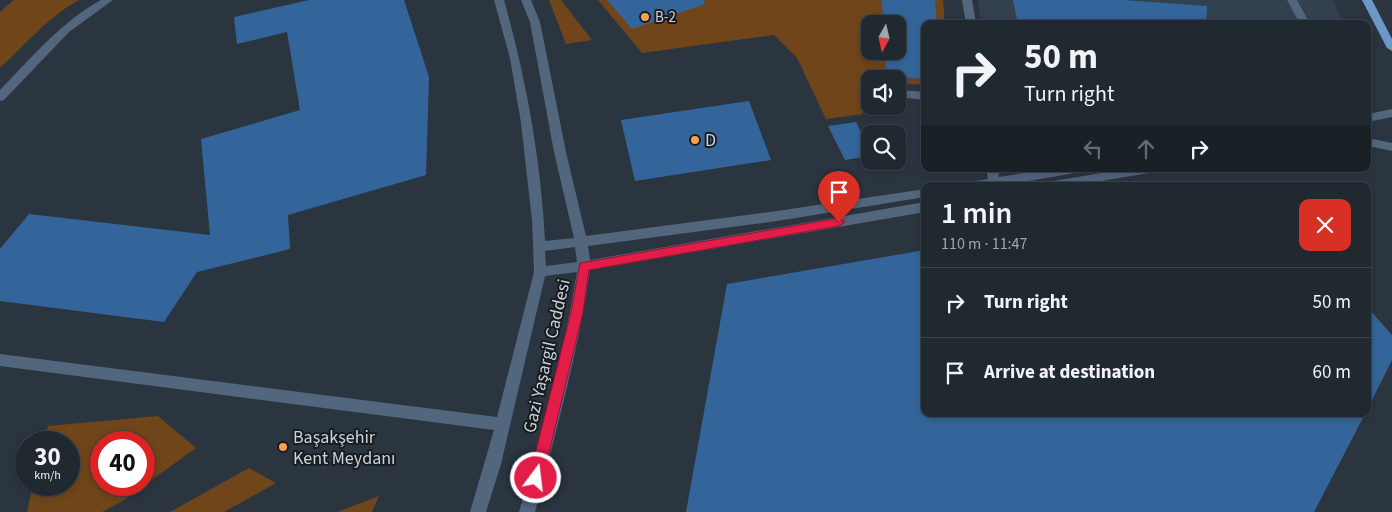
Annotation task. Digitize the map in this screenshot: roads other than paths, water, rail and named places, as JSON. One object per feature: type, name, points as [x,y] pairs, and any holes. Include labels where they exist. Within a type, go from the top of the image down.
[{"type":"main road","points":[[1367,0],[1392,48]]},
{"type":"street","points":[[0,97],[50,45],[96,6],[108,0]]},
{"type":"street","name":"Gazi Yaşargil Caddesi","points":[[478,512],[493,464],[540,272],[526,123],[515,58],[499,0]]},
{"type":"street","name":"Gazi Yaşargil Caddesi","points":[[526,0],[535,22],[560,152],[581,242],[584,266],[577,312],[566,361],[527,512]]},
{"type":"street","points":[[967,0],[970,20]]},
{"type":"street","points":[[1292,0],[1303,20]]},
{"type":"street","points":[[906,95],[921,96]]},
{"type":"street","points":[[1371,117],[1392,113]]},
{"type":"street","points":[[1371,143],[1392,147]]},
{"type":"street","points":[[1005,182],[1059,172]]},
{"type":"street","points":[[1072,182],[1131,172]]},
{"type":"street","points":[[539,247],[777,216],[921,194]]},
{"type":"street","points":[[584,266],[921,208]]},
{"type":"street","name":"Gazi Yaşargil Caddesi","points":[[540,272],[584,266]]},
{"type":"street","points":[[0,360],[502,424]]},
{"type":"place","name":"B-2","points":[[645,17]]},
{"type":"place","name":"D","points":[[695,140]]},
{"type":"place","name":"Başakşehir Kent Meydanı","points":[[283,447]]}]
